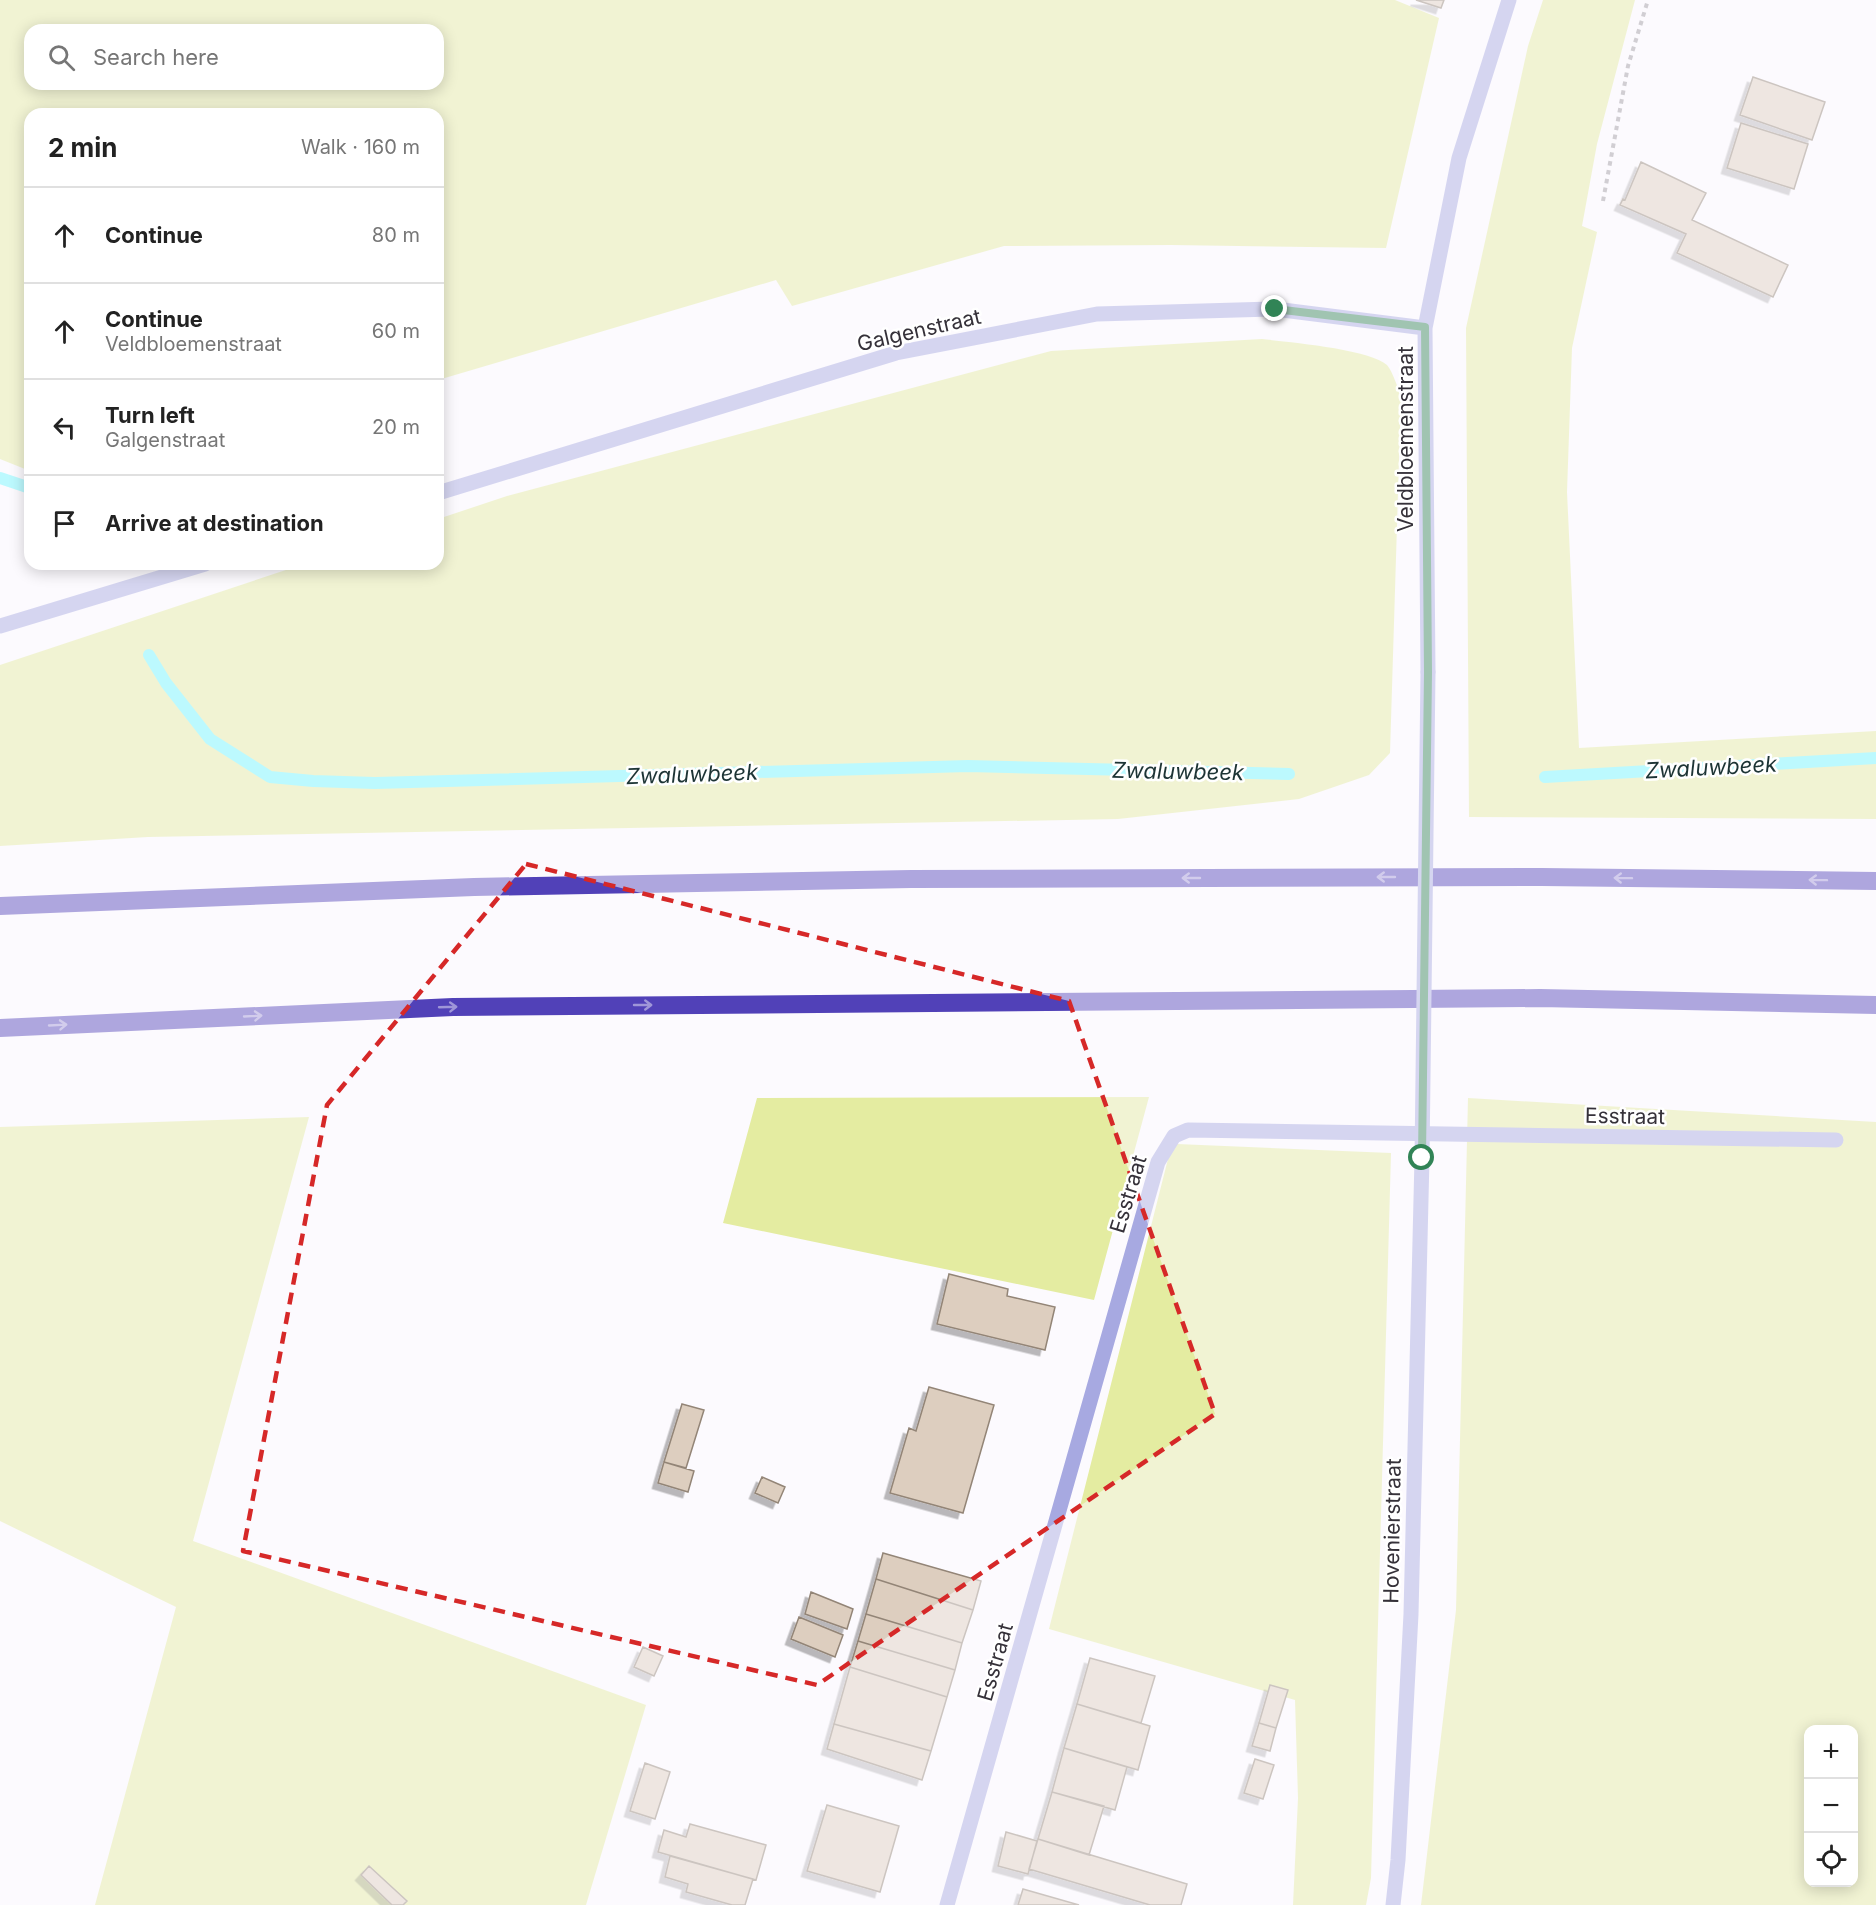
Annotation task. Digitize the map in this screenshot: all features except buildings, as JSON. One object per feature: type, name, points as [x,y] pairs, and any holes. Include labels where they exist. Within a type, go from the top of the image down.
[{"type":"highway","points":[[0,906],[474,887],[899,879],[1542,877],[1876,881]]},
{"type":"highway","points":[[0,1028],[465,1007],[1540,998],[1876,1005]]},
{"type":"street","name":"Veldbloemenstraat","points":[[1422,1158],[1428,672],[1425,327],[1459,158],[1509,0]]},
{"type":"street","name":"Galgenstraat","points":[[444,491],[896,353],[1097,314],[1275,309],[1425,327]]},
{"type":"street","points":[[0,626],[185,570]]},
{"type":"street","name":"Esstraat","points":[[947,1905],[1158,1162],[1174,1136],[1188,1130],[1836,1140]]},
{"type":"street","name":"Hovenierstraat","points":[[1393,1905],[1398,1860],[1411,1614],[1422,1158]]},
{"type":"path","points":[[1603,201],[1628,66],[1648,0]]},
{"type":"highlighted area","points":[[526,864],[1069,1001],[1215,1414],[817,1685],[243,1551],[327,1105]]},
{"type":"green space","points":[[0,0],[1395,0],[1439,18],[1386,248],[1171,245],[1004,246],[792,306],[776,280],[444,378],[444,108],[24,108],[24,469],[0,459]]},
{"type":"green space","points":[[1543,0],[1635,0],[1597,144],[1582,226],[1597,232],[1572,348],[1567,492],[1579,748],[1876,731],[1876,819],[1469,817],[1466,328],[1528,46]]},
{"type":"green space","points":[[1262,339],[1328,347],[1378,359],[1387,365],[1401,395],[1390,753],[1369,775],[1299,799],[1118,819],[148,837],[0,846],[0,665],[286,570],[444,570],[444,517],[507,496],[1051,351]]},
{"type":"green space","points":[[1149,1097],[1094,1300],[723,1223],[757,1098]]},
{"type":"green space","points":[[1468,1098],[1876,1122],[1876,1905],[1421,1905],[1456,1610]]},
{"type":"green space","points":[[309,1117],[193,1541],[646,1705],[586,1905],[95,1905],[176,1607],[0,1521],[0,1127]]},
{"type":"green space","points":[[1177,1144],[1391,1153],[1371,1878],[1366,1905],[1293,1905],[1298,1798],[1295,1700],[1049,1629],[1169,1155]]},
{"type":"waterway","name":"Zwaluwbeek","points":[[0,478],[24,486]]},
{"type":"waterway","name":"Zwaluwbeek","points":[[149,655],[166,683],[210,739],[270,777],[375,783],[968,766],[1289,774]]},
{"type":"waterway","name":"Zwaluwbeek","points":[[1545,777],[1876,758]]},
{"type":"route","points":[[1275,309],[1425,327],[1428,672],[1422,1158]]}]
